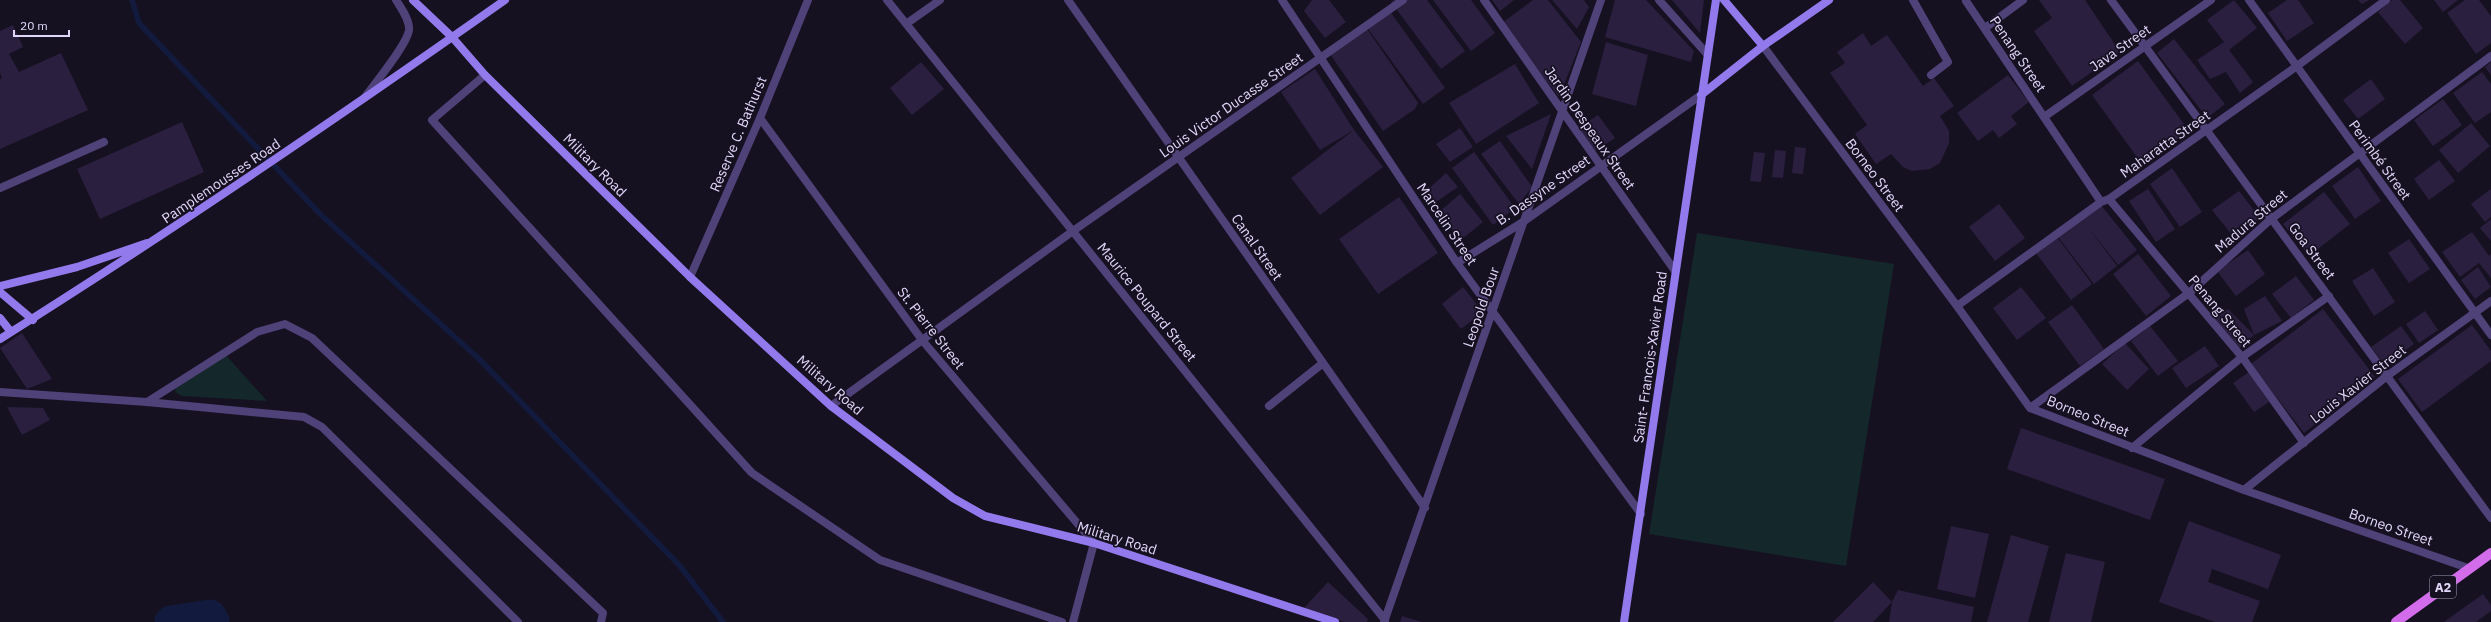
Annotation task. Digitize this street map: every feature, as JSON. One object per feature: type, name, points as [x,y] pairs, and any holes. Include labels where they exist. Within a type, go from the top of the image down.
[{"type":"main road","name":"Military Road","points":[[413,0],[452,37],[485,75],[690,276],[831,406],[953,498],[984,516],[1094,543],[1335,622]]},
{"type":"main road","name":"Pamplemousses Road","points":[[0,339],[33,320],[158,239],[282,156],[363,101],[505,0]]},
{"type":"main road","name":"Saint- Francois-Xavier Road","points":[[1624,622],[1716,0]]},
{"type":"main road","points":[[1724,0],[1763,46]]},
{"type":"main road","points":[[1701,95],[1763,46],[1829,0]]},
{"type":"main road","points":[[0,286],[77,267],[158,239]]},
{"type":"main road","points":[[0,292],[33,320]]},
{"type":"main road","points":[[0,318],[11,332]]},
{"type":"main road","name":"A2","points":[[2396,622],[2468,568],[2491,553]]},
{"type":"street","points":[[363,101],[404,45],[409,29],[404,12],[396,0]]},
{"type":"street","name":"Reserve C. Bathurst","points":[[690,276],[760,118],[808,0]]},
{"type":"street","name":"Maurice Poupard Street","points":[[887,0],[1074,231],[1385,621]]},
{"type":"street","points":[[906,24],[940,0]]},
{"type":"street","name":"Canal Street","points":[[1068,0],[1425,508]]},
{"type":"street","name":"Marcelin Street","points":[[1282,0],[1457,263],[1641,514]]},
{"type":"street","name":"Louis Victor Ducasse Street","points":[[831,406],[1074,231],[1403,0]]},
{"type":"street","name":"Jardin Despeaux Street","points":[[1484,0],[1600,167],[1675,271]]},
{"type":"street","name":"Leopold Bour","points":[[1385,621],[1494,313],[1523,222],[1601,0]]},
{"type":"street","points":[[1659,0],[1708,55]]},
{"type":"street","points":[[1913,0],[1948,62],[1932,74]]},
{"type":"street","points":[[1985,28],[2023,0]]},
{"type":"street","name":"Goa Street","points":[[2111,0],[2491,518]]},
{"type":"street","name":"Java Street","points":[[2044,117],[2211,0]]},
{"type":"street","name":"Perimbé Street","points":[[2249,0],[2491,335]]},
{"type":"street","name":"Maharatta Street","points":[[1957,306],[2101,202],[2109,199],[2207,131],[2386,0]]},
{"type":"street","name":"Penang Street","points":[[1966,1],[2101,202]]},
{"type":"street","name":"Borneo Street","points":[[1763,46],[1957,306],[2030,408],[2244,490],[2468,568]]},
{"type":"street","name":"Madura Street","points":[[2030,408],[2189,293],[2271,219],[2358,152],[2491,56]]},
{"type":"street","points":[[485,75],[432,120],[752,473],[880,560],[1062,622]]},
{"type":"street","name":"B. Dassyne Street","points":[[1457,263],[1523,222],[1701,95]]},
{"type":"street","name":"St. Pierre Street","points":[[760,118],[922,340],[1094,543]]},
{"type":"street","points":[[0,188],[104,142]]},
{"type":"street","name":"Penang Street","points":[[2109,199],[2242,358],[2304,443]]},
{"type":"street","points":[[2132,448],[2242,358],[2329,296]]},
{"type":"street","name":"Louis Xavier Street","points":[[2244,490],[2387,376],[2491,301]]},
{"type":"street","points":[[147,402],[257,332],[286,324],[312,338],[446,464],[603,613],[601,622]]},
{"type":"street","points":[[1270,406],[1323,363]]},
{"type":"street","points":[[0,392],[147,402],[285,414],[304,418],[322,427],[518,622]]},
{"type":"street","points":[[1073,622],[1094,543]]},
{"type":"green space","points":[[1697,233],[1894,264],[1846,566],[1649,534]]},
{"type":"green space","points":[[225,354],[267,401],[182,396],[175,392],[176,386]]},
{"type":"building","points":[[1312,0],[1329,0],[1346,22],[1325,38],[1304,11]]},
{"type":"building","points":[[1394,0],[1427,0],[1465,51],[1441,69],[1391,2]]},
{"type":"building","points":[[1433,0],[1471,0],[1495,33],[1471,51]]},
{"type":"building","points":[[1492,0],[1514,0],[1500,11]]},
{"type":"building","points":[[1533,0],[1548,0],[1581,42],[1559,97],[1502,23]]},
{"type":"building","points":[[1552,0],[1584,0],[1589,7],[1577,29]]},
{"type":"building","points":[[1615,0],[1646,0],[1694,51],[1691,62],[1605,37]]},
{"type":"building","points":[[1672,0],[1704,0],[1700,33]]},
{"type":"building","points":[[2039,0],[2085,0],[2120,52],[2072,86],[2034,31],[2052,18]]},
{"type":"building","points":[[2234,0],[2257,28],[2229,50],[2253,82],[2240,93],[2226,72],[2210,79],[2197,60],[2224,42],[2207,20]]},
{"type":"building","points":[[2287,0],[2298,0],[2314,23],[2287,41],[2268,13]]},
{"type":"building","points":[[2358,0],[2369,0],[2362,4]]},
{"type":"building","points":[[2392,0],[2400,0],[2423,28],[2405,44],[2378,12]]},
{"type":"building","points":[[2434,0],[2458,0],[2443,12]]},
{"type":"building","points":[[2465,0],[2479,0],[2491,16],[2491,43],[2476,54],[2447,13]]},
{"type":"building","points":[[1389,10],[1445,88],[1423,104],[1366,26]]},
{"type":"building","points":[[13,25],[23,47],[9,54],[19,72],[61,53],[88,110],[0,149],[0,79],[2,78],[0,73],[0,31]]},
{"type":"building","points":[[1367,29],[1418,103],[1415,109],[1383,131],[1330,54]]},
{"type":"building","points":[[1863,33],[1871,46],[1887,35],[1923,86],[1934,78],[1954,106],[1940,116],[1949,131],[1949,143],[1940,163],[1930,169],[1912,171],[1903,167],[1891,154],[1876,164],[1855,134],[1867,125],[1830,73],[1845,63],[1837,52]]},
{"type":"building","points":[[2174,39],[2225,104],[2207,118],[2157,53]]},
{"type":"building","points":[[1606,42],[1648,55],[1636,106],[1592,94]]},
{"type":"building","points":[[2138,61],[2189,131],[2142,164],[2092,95]]},
{"type":"building","points":[[921,62],[944,89],[912,115],[890,88]]},
{"type":"building","points":[[2491,62],[2491,75],[2485,67]]},
{"type":"building","points":[[1515,64],[1539,103],[1476,144],[1449,103]]},
{"type":"building","points":[[1315,69],[1354,130],[1320,150],[1281,92]]},
{"type":"building","points":[[2482,72],[2491,84],[2491,112],[2475,123],[2453,93]]},
{"type":"building","points":[[2008,75],[2029,102],[2011,116],[2017,124],[1999,138],[1993,130],[1978,141],[1957,113]]},
{"type":"building","points":[[2371,79],[2385,99],[2358,119],[2343,100]]},
{"type":"building","points":[[2443,99],[2462,125],[2433,146],[2414,120]]},
{"type":"building","points":[[1551,114],[1532,169],[1506,136]]},
{"type":"building","points":[[1598,115],[1615,138],[1595,151],[1579,128]]},
{"type":"building","points":[[182,122],[204,172],[100,219],[77,169]]},
{"type":"building","points":[[2471,123],[2490,146],[2458,173],[2439,150]]},
{"type":"building","points":[[1460,128],[1473,147],[1450,162],[1436,144]]},
{"type":"building","points":[[1354,130],[1383,167],[1320,215],[1291,178]]},
{"type":"building","points":[[1500,141],[1532,187],[1519,204],[1481,154]]},
{"type":"building","points":[[1795,147],[1806,148],[1803,174],[1792,173]]},
{"type":"building","points":[[1775,150],[1786,151],[1783,178],[1772,177]]},
{"type":"building","points":[[1474,152],[1515,208],[1493,225],[1452,168]]},
{"type":"building","points":[[1754,152],[1765,153],[1761,182],[1750,181]]},
{"type":"building","points":[[2439,160],[2455,181],[2429,200],[2414,179]]},
{"type":"building","points":[[2358,167],[2381,201],[2355,219],[2332,186]]},
{"type":"building","points":[[2172,168],[2202,212],[2180,227],[2150,184]]},
{"type":"building","points":[[1446,173],[1458,187],[1433,204],[1424,193]]},
{"type":"building","points":[[2148,189],[2175,229],[2156,242],[2129,201]]},
{"type":"building","points":[[2491,189],[2491,217],[2485,222],[2471,204]]},
{"type":"building","points":[[2239,191],[2260,218],[2236,240],[2212,210]]},
{"type":"building","points":[[2324,192],[2350,224],[2309,256],[2283,224]]},
{"type":"building","points":[[1460,194],[1483,222],[1461,240],[1438,213]]},
{"type":"building","points":[[1399,197],[1438,253],[1378,294],[1339,239]]},
{"type":"building","points":[[1999,204],[2025,238],[1995,261],[1969,227]]},
{"type":"building","points":[[2101,205],[2137,250],[2118,265],[2088,227],[2117,266],[2094,284],[2058,237]]},
{"type":"building","points":[[2491,219],[2491,241],[2480,228]]},
{"type":"building","points":[[2472,232],[2489,256],[2491,254],[2491,278],[2479,263],[2460,277],[2442,252]]},
{"type":"building","points":[[2057,237],[2092,284],[2071,300],[2036,253]]},
{"type":"building","points":[[2409,239],[2430,269],[2409,283],[2388,253]]},
{"type":"building","points":[[2248,250],[2265,274],[2236,296],[2217,271]]},
{"type":"building","points":[[2138,254],[2171,296],[2146,316],[2113,274]]},
{"type":"building","points":[[2478,267],[2491,287],[2475,299],[2461,280]]},
{"type":"building","points":[[2373,268],[2395,302],[2374,316],[2352,281]]},
{"type":"building","points":[[2296,276],[2314,300],[2291,318],[2272,294]]},
{"type":"building","points":[[1463,287],[1483,312],[1461,329],[1442,304]]},
{"type":"building","points":[[2021,287],[2046,318],[2017,340],[1993,308]]},
{"type":"building","points":[[2265,296],[2282,321],[2254,335],[2244,309]]},
{"type":"building","points":[[2072,305],[2104,349],[2080,366],[2048,322]]},
{"type":"building","points":[[2228,309],[2254,335],[2238,349],[2215,319]]},
{"type":"building","points":[[2323,309],[2375,377],[2304,433],[2251,364]]},
{"type":"building","points":[[2425,311],[2438,330],[2419,343],[2406,324]]},
{"type":"building","points":[[2472,325],[2491,351],[2491,361],[2422,412],[2398,379]]},
{"type":"building","points":[[2150,326],[2178,361],[2158,376],[2131,341]]},
{"type":"building","points":[[2401,326],[2414,344],[2385,365],[2371,347]]},
{"type":"building","points":[[22,333],[52,379],[27,389],[0,348]]},
{"type":"building","points":[[2125,343],[2149,369],[2127,390],[2102,364]]},
{"type":"building","points":[[2205,346],[2219,366],[2186,388],[2172,368]]},
{"type":"building","points":[[2249,372],[2269,402],[2254,412],[2233,383]]},
{"type":"building","points":[[7,407],[43,408],[50,420],[22,435]]},
{"type":"building","points":[[2021,428],[2165,479],[2150,520],[2007,469]]},
{"type":"building","points":[[2189,521],[2281,555],[2268,589],[2212,569],[2208,582],[2260,601],[2252,622],[2215,622],[2159,602]]},
{"type":"building","points":[[1951,526],[1989,534],[1975,598],[1937,589]]},
{"type":"building","points":[[2011,535],[2049,546],[2028,622],[1987,622]]},
{"type":"building","points":[[2066,553],[2105,562],[2091,622],[2049,622]]},
{"type":"building","points":[[1328,582],[1368,619],[1367,622],[1344,622],[1303,609]]},
{"type":"building","points":[[1873,582],[1892,602],[1873,622],[1833,622]]},
{"type":"building","points":[[1898,590],[1974,607],[1971,622],[1889,622],[1892,602]]},
{"type":"building","points":[[2483,594],[2491,605],[2491,611],[2476,622],[2444,622]]},
{"type":"building","points":[[1402,616],[1422,622],[1400,622]]},
{"type":"waterway","points":[[132,0],[139,23],[321,215],[479,359],[680,566],[723,622]]},
{"type":"waterway","points":[[171,622],[210,616],[213,622]]}]
